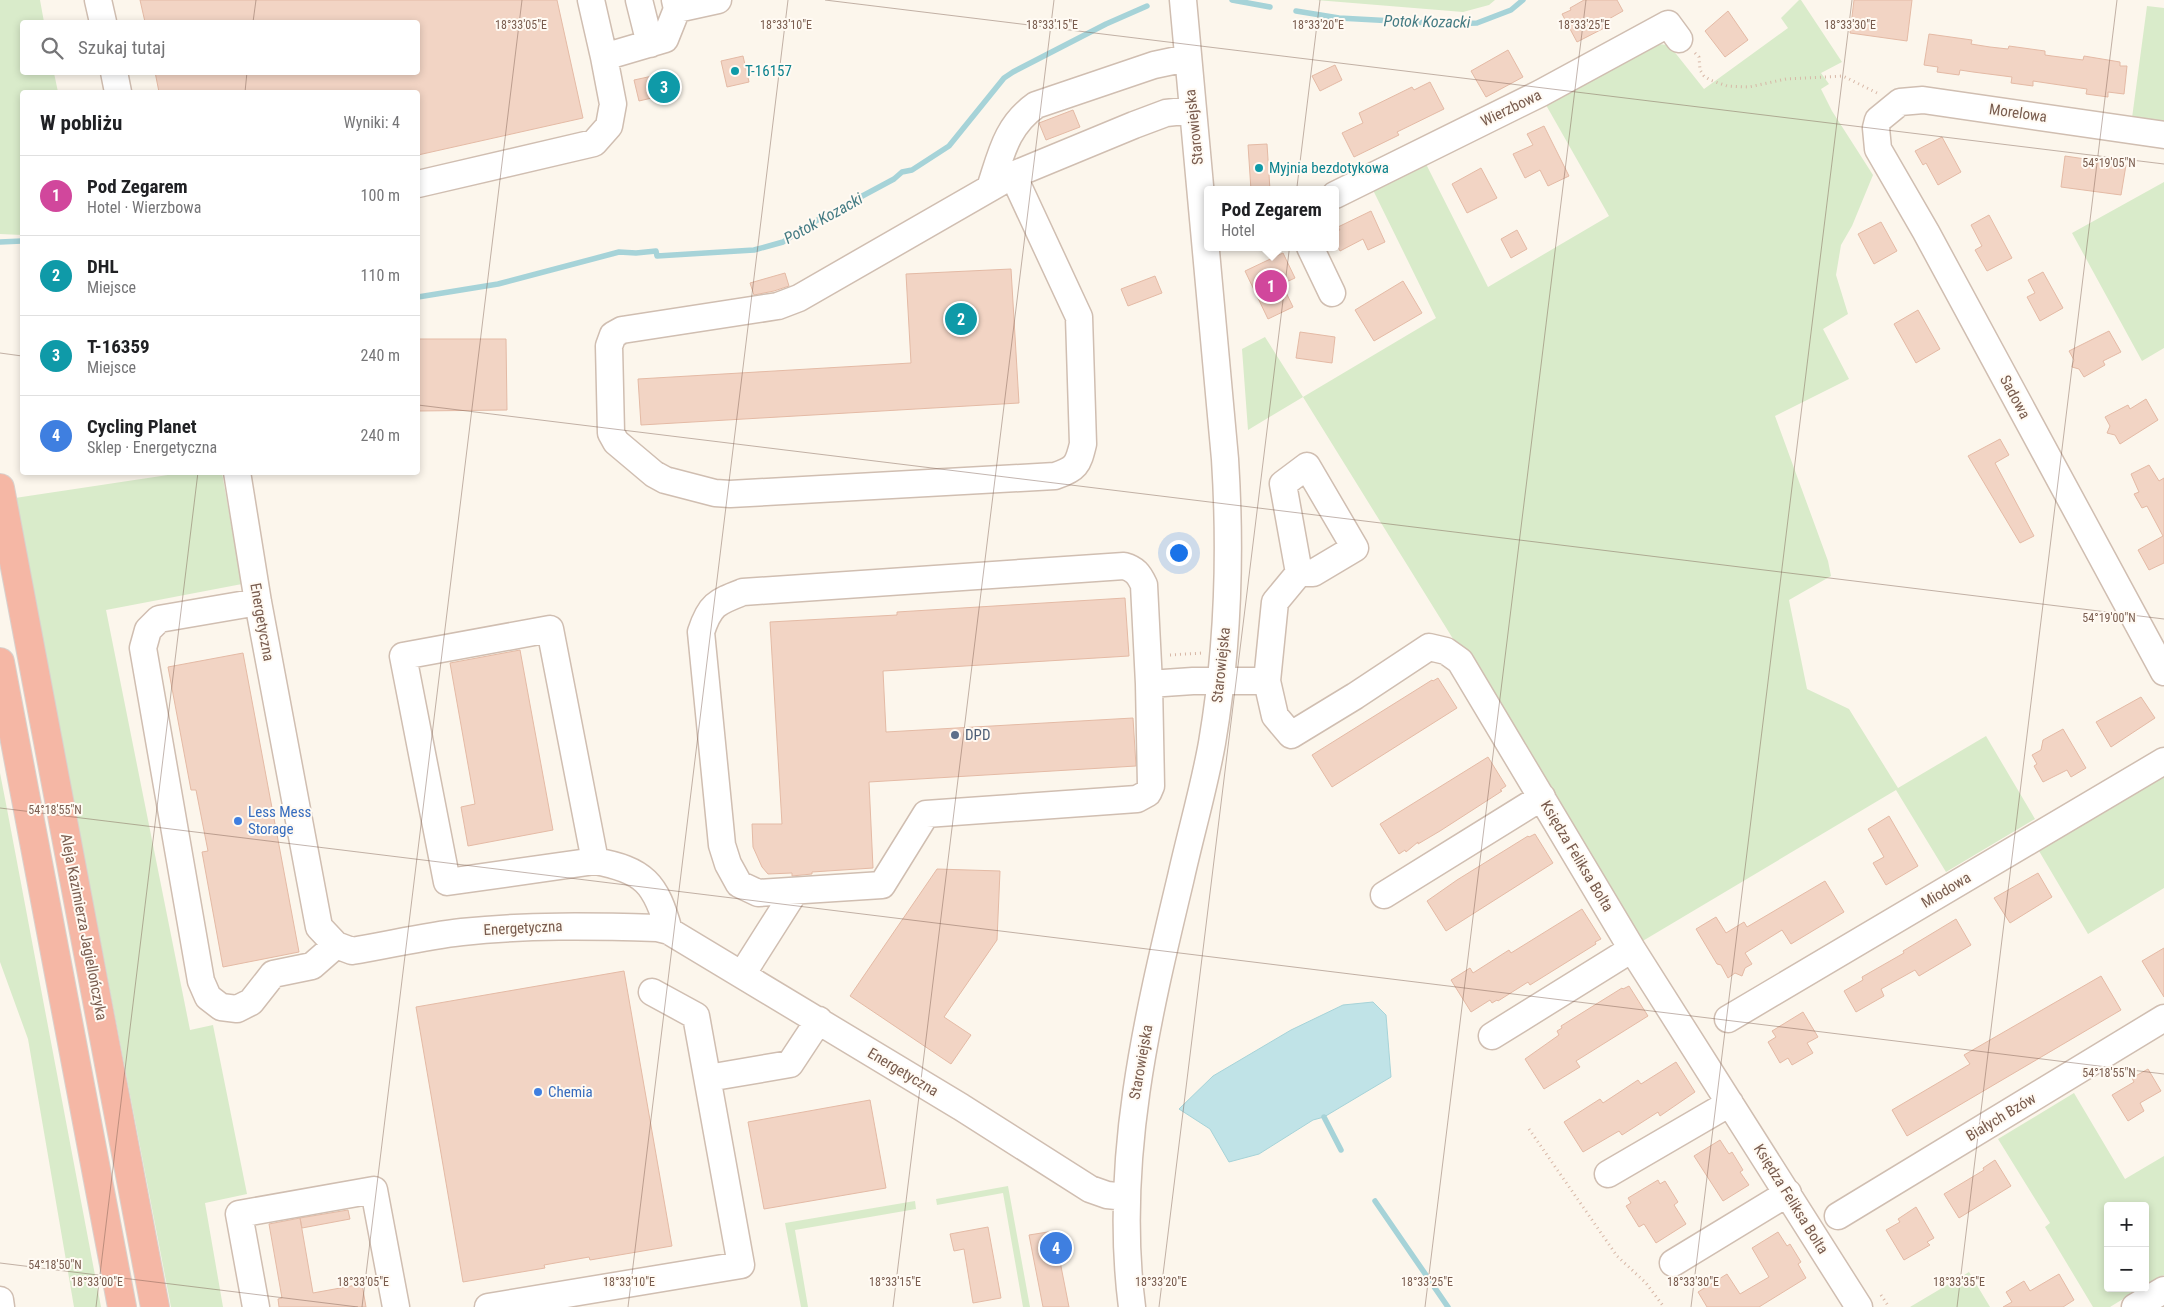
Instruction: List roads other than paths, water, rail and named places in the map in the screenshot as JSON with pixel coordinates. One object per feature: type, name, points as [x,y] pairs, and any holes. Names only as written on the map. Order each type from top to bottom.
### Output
[{"type":"highway","name":"Aleja Kazimierza Jagiellończyka","points":[[0,488],[155,1307]]},
{"type":"highway","points":[[0,662],[122,1307]]},
{"type":"street","points":[[98,0],[103,20]]},
{"type":"street","points":[[420,184],[594,143],[609,126],[613,104],[590,0]]},
{"type":"street","points":[[639,0],[650,44]]},
{"type":"street","points":[[604,57],[665,39],[676,5],[718,0]]},
{"type":"street","name":"Starowiejska","points":[[1183,8],[1204,217]]},
{"type":"street","name":"Wierzbowa","points":[[1339,193],[1541,93],[1668,24],[1679,39]]},
{"type":"street","points":[[990,188],[1013,125],[1022,114],[1036,105],[1154,65],[1187,58]]},
{"type":"street","points":[[115,75],[118,90]]},
{"type":"street","name":"Morelowa","points":[[1883,115],[1900,102],[1923,100],[2164,135]]},
{"type":"street","points":[[1012,176],[1079,317],[1083,444],[1079,459],[1071,470],[1055,476],[730,494],[716,493],[665,480],[654,474],[616,442],[611,433],[608,346],[613,335],[622,330],[778,306],[798,298],[1012,176],[1166,113],[1193,110]]},
{"type":"street","name":"Sadowa","points":[[1883,115],[1876,128],[1878,149],[1926,232],[2164,672]]},
{"type":"street","name":"Starowiejska","points":[[1132,1307],[1127,1269],[1126,1197],[1130,1133],[1139,1068],[1212,743],[1226,616],[1229,512],[1207,251]]},
{"type":"street","points":[[1312,251],[1332,293]]},
{"type":"street","name":"Energetyczna","points":[[237,475],[258,602],[319,927],[336,945],[352,951],[459,932],[517,927],[577,925],[657,928],[669,931],[743,973],[1090,1189],[1107,1195],[1126,1197]]},
{"type":"street","points":[[1124,566],[1133,568],[1140,575],[1144,584],[1149,684],[1151,786],[1148,793],[1137,799],[926,814],[882,885],[758,893],[739,884],[728,864],[722,845],[701,632],[706,616],[719,601],[743,592],[1124,566]]},
{"type":"street","points":[[1149,684],[1267,681],[1276,602],[1299,574]]},
{"type":"street","points":[[258,602],[159,620],[148,630],[143,648],[201,981],[208,997],[220,1006],[238,1009],[251,1002],[273,974],[312,966],[336,945]]},
{"type":"street","points":[[595,861],[550,628],[403,656],[446,882],[595,861],[630,870],[645,881],[659,897],[669,931]]},
{"type":"street","name":"Księdza Feliksa Bolta","points":[[1267,681],[1275,716],[1291,734],[1355,696],[1429,647],[1446,652],[1460,661],[1632,949],[1730,1103],[1788,1193],[1870,1301]]},
{"type":"street","name":"Miodowa","points":[[1728,1019],[2164,761]]},
{"type":"street","points":[[1384,895],[1542,798]]},
{"type":"street","points":[[743,973],[795,891]]},
{"type":"street","points":[[1492,1036],[1632,949]]},
{"type":"street","points":[[488,1307],[741,1265],[696,1016],[652,992]]},
{"type":"street","name":"Białych Bzów","points":[[1838,1216],[2164,1018]]},
{"type":"street","points":[[708,1078],[790,1064],[819,1020]]},
{"type":"street","points":[[1608,1174],[1730,1103]]},
{"type":"street","points":[[256,1307],[239,1214],[374,1190],[396,1307]]},
{"type":"street","points":[[1673,1263],[1788,1193]]},
{"type":"street","points":[[2135,1307],[2164,1290]]},
{"type":"street","points":[[0,1300],[1,1307]]},
{"type":"water","points":[[1373,1002],[1386,1015],[1391,1077],[1324,1117],[1313,1120],[1259,1154],[1229,1162],[1210,1129],[1179,1109],[1213,1076],[1291,1030],[1343,1005]]},
{"type":"waterway","name":"Potok Kozacki","points":[[1232,0],[1270,7]]},
{"type":"waterway","name":"Potok Kozacki","points":[[1296,11],[1339,18],[1449,24],[1477,23],[1511,10],[1523,0]]},
{"type":"waterway","name":"Potok Kozacki","points":[[420,297],[498,284],[619,252],[656,251],[657,256],[754,250],[783,242],[812,223],[894,179],[902,172],[912,170],[949,146],[1004,78],[1013,72],[1106,24],[1147,6]]},
{"type":"waterway","name":"Potok Kozacki","points":[[0,242],[20,241]]},
{"type":"waterway","points":[[1324,1117],[1341,1150]]},
{"type":"waterway","points":[[1375,1201],[1448,1307]]},
{"type":"place","name":"T-16157","points":[[735,71]]},
{"type":"place","name":"T-16359","points":[[664,87]]},
{"type":"place","name":"Myjnia bezdotykowa","points":[[1259,168]]},
{"type":"place","name":"Pod Zegarem","points":[[1271,286]]},
{"type":"place","name":"DHL","points":[[961,319]]},
{"type":"place","name":"DPD","points":[[955,735]]},
{"type":"place","name":"Less Mess Storage","points":[[238,821]]},
{"type":"place","name":"Chemia","points":[[538,1092]]},
{"type":"place","name":"Cycling Planet","points":[[1056,1248]]}]
